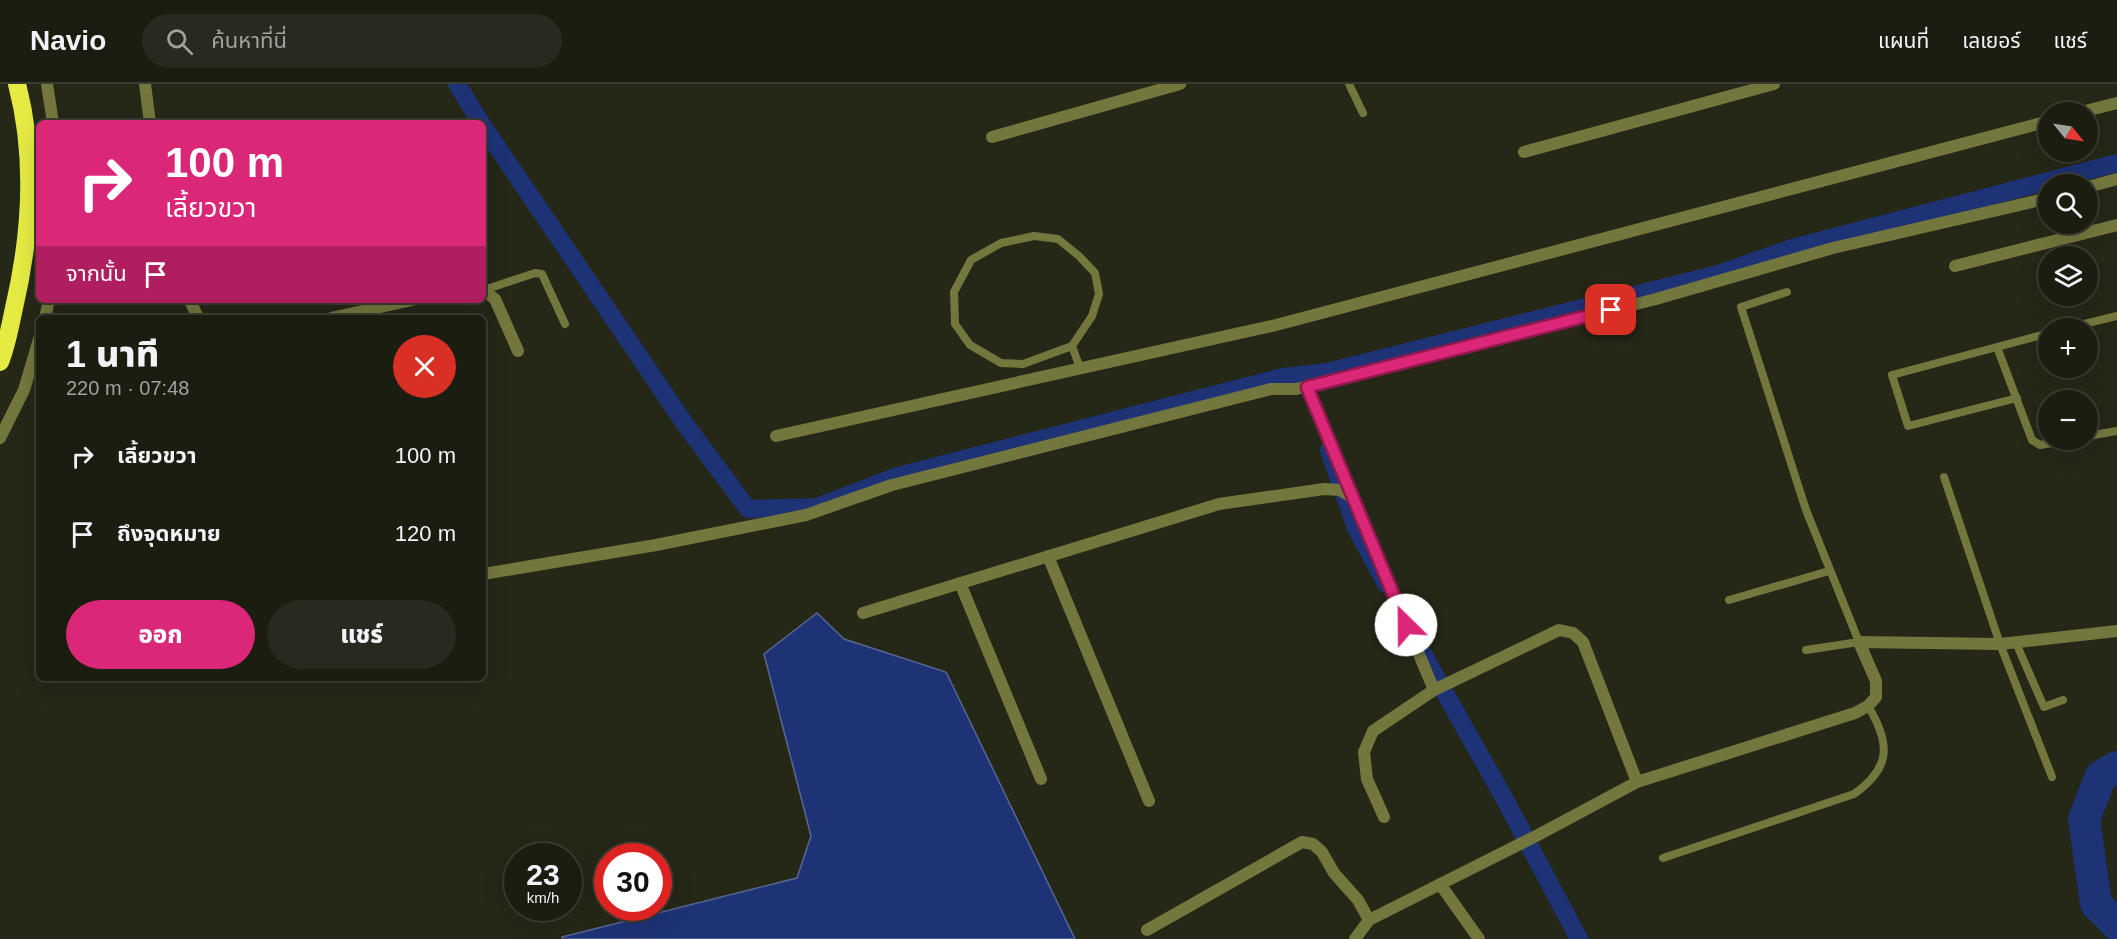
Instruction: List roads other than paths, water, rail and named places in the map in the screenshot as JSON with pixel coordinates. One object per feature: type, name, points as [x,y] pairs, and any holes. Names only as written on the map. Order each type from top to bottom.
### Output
[{"type":"highway","points":[[0,362],[23,268],[28,219],[28,162],[18,84]]},
{"type":"street","points":[[47,84],[53,120]]},
{"type":"street","points":[[145,84],[150,120]]},
{"type":"street","points":[[992,138],[1180,84]]},
{"type":"street","points":[[1524,152],[1774,84]]},
{"type":"street","points":[[2098,108],[2117,103]]},
{"type":"street","points":[[776,435],[1276,325],[2038,124]]},
{"type":"street","points":[[2098,184],[2117,179]]},
{"type":"street","points":[[486,573],[656,545],[798,517],[871,492],[939,473],[1271,389],[1307,387],[1656,299],[1833,248],[2038,201]]},
{"type":"street","points":[[1955,266],[2117,225]]},
{"type":"street","points":[[486,292],[495,299],[518,351]]},
{"type":"street","points":[[344,315],[398,303]]},
{"type":"street","points":[[0,438],[24,390],[36,349]]},
{"type":"street","points":[[1307,387],[1350,496],[1434,690]]},
{"type":"street","points":[[863,613],[1219,504],[1324,489],[1340,490],[1350,496]]},
{"type":"street","points":[[1048,556],[1149,801]]},
{"type":"street","points":[[960,583],[1041,780]]},
{"type":"street","points":[[1384,817],[1367,779],[1364,752],[1373,731],[1434,690],[1559,630],[1573,633],[1583,642],[1637,782]]},
{"type":"street","points":[[1355,939],[1369,920],[1637,782],[1855,713],[1868,706],[1876,697],[1876,681],[1859,642],[2000,645],[2117,631]]},
{"type":"street","points":[[1147,930],[1302,842],[1313,844],[1322,852],[1334,873],[1358,900],[1369,920]]},
{"type":"street","points":[[1440,884],[1479,939]]},
{"type":"lane","points":[[1349,84],[1364,112]]},
{"type":"lane","points":[[1034,236],[1058,239],[1079,256],[1095,273],[1099,294],[1092,316],[1072,346],[1023,364],[1001,363],[970,345],[955,324],[954,292],[971,260],[1001,243],[1034,236]]},
{"type":"lane","points":[[486,289],[534,273],[542,274],[565,324]]},
{"type":"lane","points":[[1787,292],[1741,307],[1806,510],[1828,571],[1859,642],[1806,650]]},
{"type":"lane","points":[[2098,321],[2117,316]]},
{"type":"lane","points":[[2017,398],[1908,426],[1892,375],[2038,336]]},
{"type":"lane","points":[[1072,346],[1080,368]]},
{"type":"lane","points":[[1997,347],[2032,440],[2038,444]]},
{"type":"lane","points":[[2098,434],[2117,431]]},
{"type":"lane","points":[[1944,477],[2000,645],[2052,777]]},
{"type":"lane","points":[[1729,600],[1828,571]]},
{"type":"lane","points":[[2016,643],[2044,707],[2063,700]]},
{"type":"lane","points":[[1663,858],[1854,794],[1872,782],[1881,770],[1884,750],[1878,722],[1868,706]]},
{"type":"water","points":[[817,613],[844,639],[946,672],[1075,939],[563,939],[562,937],[626,921],[672,921],[672,909],[797,878],[811,836],[764,654]]},
{"type":"waterway","points":[[457,84],[479,120]]},
{"type":"waterway","points":[[486,130],[685,424],[748,509],[817,507],[898,476],[1283,377],[1327,372],[1718,274],[1792,248],[2117,163]]},
{"type":"waterway","points":[[1329,450],[1356,528],[1386,584]]},
{"type":"waterway","points":[[1423,654],[1503,796],[1579,939]]},
{"type":"waterway","points":[[2117,767],[2101,776],[2084,819],[2096,904],[2117,925]]}]
